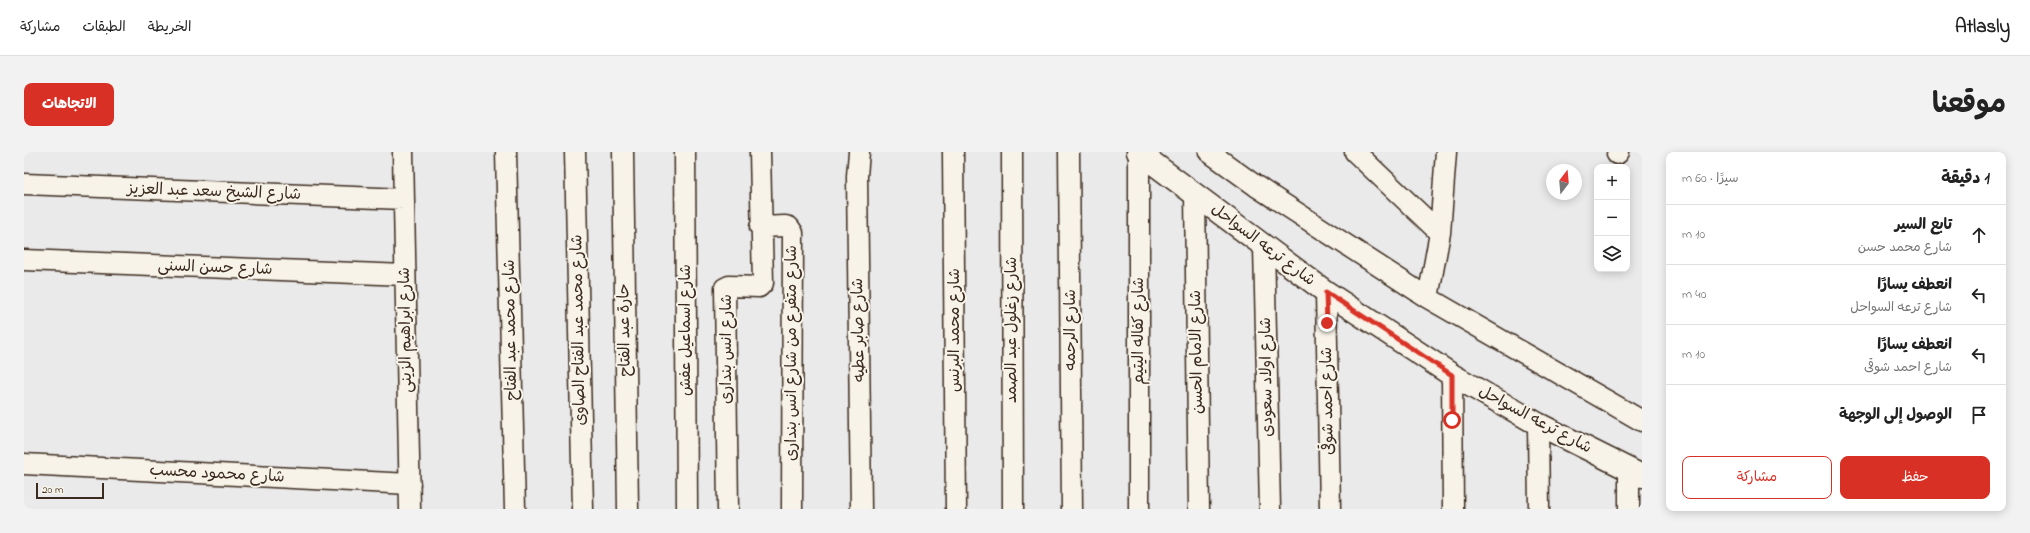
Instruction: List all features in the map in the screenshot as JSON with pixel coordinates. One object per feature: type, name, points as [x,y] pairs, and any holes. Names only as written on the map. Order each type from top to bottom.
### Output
[{"type":"main road","name":"شارع ترعه السواحل","points":[[1138,152],[1326,292],[1452,375],[1538,424],[1635,472]]},
{"type":"street","name":"شارع ابراهيم الزينى","points":[[403,152],[410,509]]},
{"type":"street","name":"شارع محمد عبد الفتاح","points":[[506,152],[515,509]]},
{"type":"street","name":"شارع محمد عبد الفتاح الصاوى","points":[[575,152],[584,509]]},
{"type":"street","name":"حارة عبد الفتاح","points":[[622,152],[628,509]]},
{"type":"street","name":"شارع اسماعيل عفش","points":[[685,152],[688,509]]},
{"type":"street","name":"شارع انس بندارى","points":[[728,509],[725,288],[728,286],[759,287],[762,285],[760,152]]},
{"type":"street","name":"شارع صابر عطيه","points":[[859,152],[857,176],[861,509]]},
{"type":"street","name":"شارع محمد البرنس","points":[[953,152],[956,509]]},
{"type":"street","name":"شارع زغلول عبد الصمد","points":[[1012,152],[1012,509]]},
{"type":"street","name":"شارع الرحمه","points":[[1069,152],[1072,509]]},
{"type":"street","name":"شارع كفاله اليتيم","points":[[1138,152],[1139,509]]},
{"type":"street","points":[[1209,152],[1256,186],[1428,298],[1642,421]]},
{"type":"street","points":[[1356,152],[1440,233]]},
{"type":"street","points":[[1428,298],[1440,233],[1446,152]]},
{"type":"street","name":"شارع الشيخ سعد عبد العزيز","points":[[24,184],[404,199]]},
{"type":"street","name":"شارع الامام الحسن","points":[[1194,194],[1199,509]]},
{"type":"street","name":"شارع متفرع من شارع انس بندارى","points":[[760,227],[785,226],[789,227],[793,233],[792,509]]},
{"type":"street","name":"شارع اولاد سعودى","points":[[1264,246],[1270,509]]},
{"type":"street","name":"شارع حسن السنى","points":[[24,260],[405,275]]},
{"type":"street","name":"شارع احمد شوقى","points":[[1326,292],[1330,509]]},
{"type":"street","points":[[1452,375],[1453,509]]},
{"type":"street","points":[[1538,424],[1539,509]]},
{"type":"street","name":"شارع محمود محسب","points":[[24,464],[410,484]]},
{"type":"street","points":[[1629,509],[1635,472]]},
{"type":"route","points":[[1327,323],[1326,292],[1452,375],[1452,420]]}]
